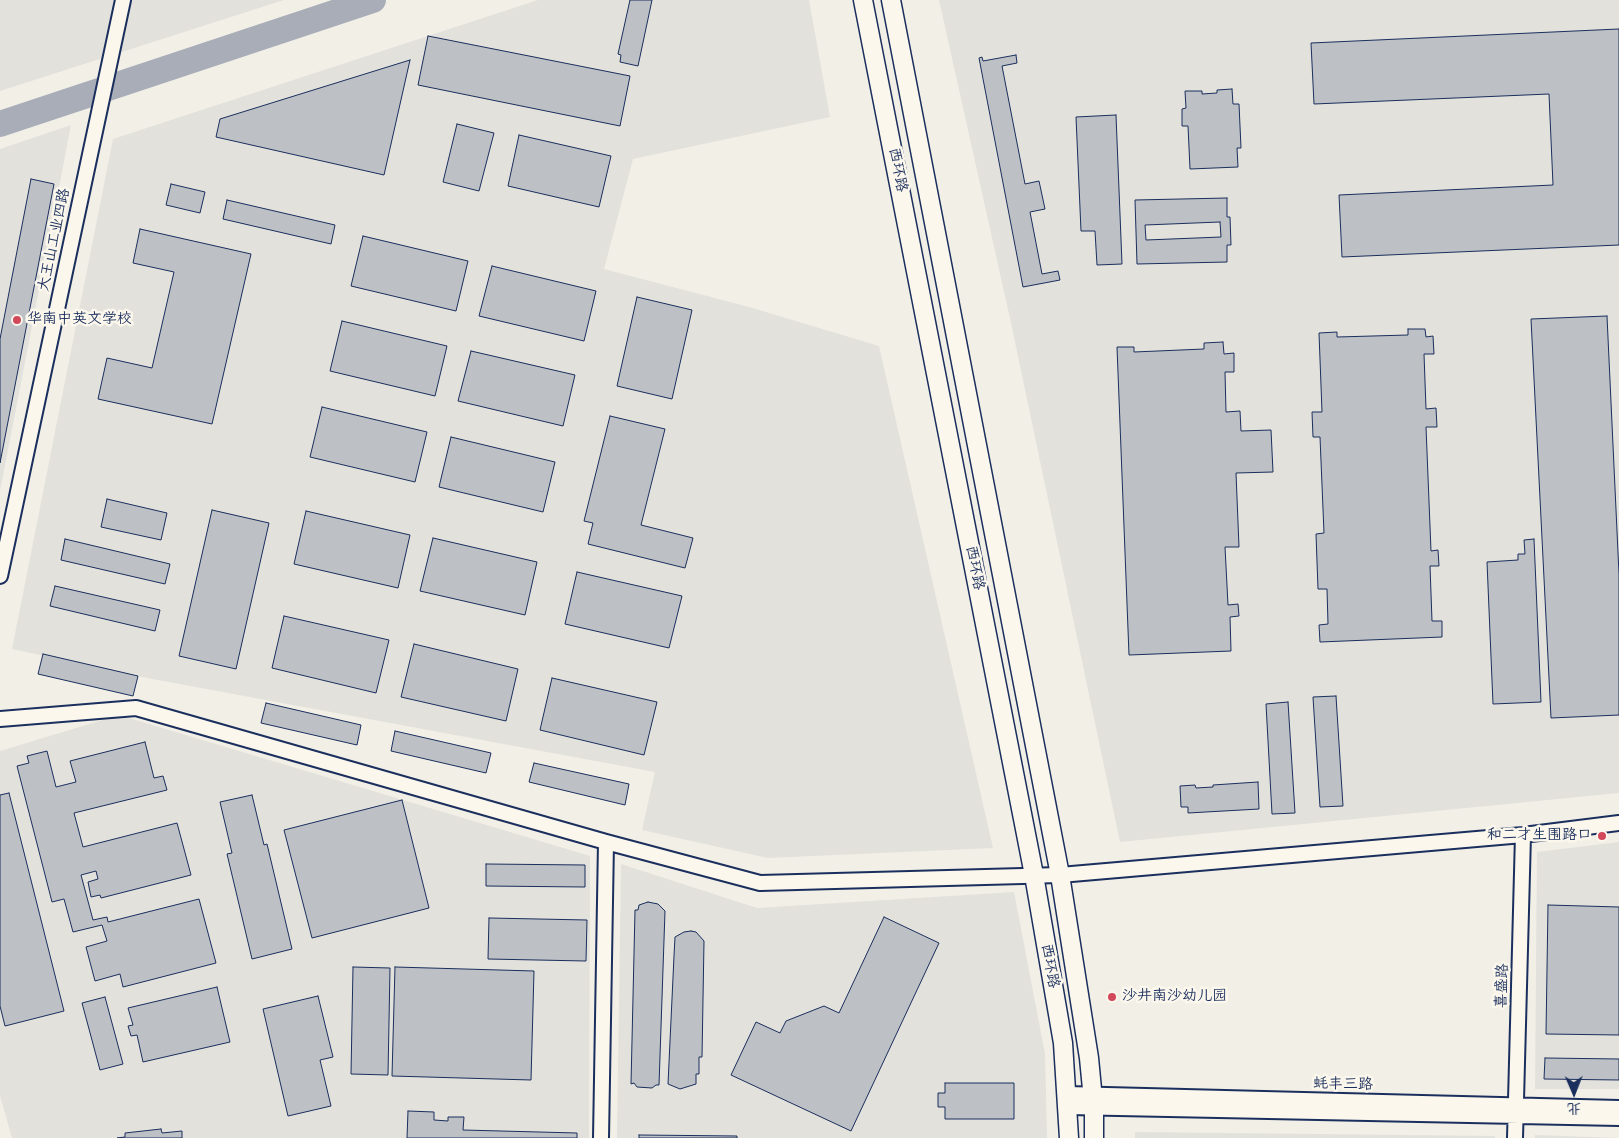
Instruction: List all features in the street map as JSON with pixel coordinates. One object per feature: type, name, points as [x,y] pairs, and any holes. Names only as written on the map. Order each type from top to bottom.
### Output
[{"type":"main road","name":"西环路","points":[[863,0],[1034,875],[1063,1043],[1069,1138]]},
{"type":"main road","name":"西环路","points":[[891,0],[1060,875],[1089,1058],[1094,1138]]},
{"type":"street","name":"大王山工业四路","points":[[0,576],[123,0]]},
{"type":"street","points":[[0,719],[136,708],[606,842],[760,883],[1060,875],[1523,835],[1619,822]]},
{"type":"street","name":"喜盛路","points":[[1515,1138],[1523,835]]},
{"type":"street","points":[[601,1138],[606,842]]},
{"type":"street","name":"蚝丰三路","points":[[1068,1101],[1516,1111],[1619,1118]]},
{"type":"street","name":"蚝丰三路","points":[[1516,1111],[1619,1108]]},
{"type":"shaded area","points":[[0,0],[284,0],[0,91]]},
{"type":"shaded area","points":[[538,0],[809,0],[830,117],[633,159],[604,269],[749,307],[879,346],[993,848],[768,858],[642,830],[655,772],[147,678],[12,649],[113,139]]},
{"type":"shaded area","points":[[939,0],[1619,0],[1619,793],[1120,842],[1011,323]]},
{"type":"shaded area","name":"华南中英文学校","points":[[71,125],[0,491],[0,149]]},
{"type":"shaded area","points":[[119,715],[590,856],[589,1138],[12,1138],[0,1096],[0,751]]},
{"type":"shaded area","points":[[1619,842],[1619,1089],[1535,1089],[1537,852]]},
{"type":"shaded area","points":[[621,864],[757,908],[1014,892],[1045,1054],[1047,1138],[617,1138]]},
{"type":"shaded area","points":[[1135,1132],[1495,1136],[1495,1138],[1135,1138]]},
{"type":"shaded area","points":[[1535,1135],[1619,1138],[1535,1138]]},
{"type":"building","points":[[630,0],[652,0],[638,66],[620,62],[621,55],[618,54]]},
{"type":"building","points":[[1619,29],[1619,245],[1342,257],[1339,195],[1553,185],[1549,94],[1314,104],[1311,43]]},
{"type":"building","points":[[428,36],[630,76],[620,126],[418,85]]},
{"type":"building","points":[[1016,55],[1017,63],[1002,66],[1025,184],[1039,181],[1045,209],[1030,212],[1042,274],[1058,271],[1060,280],[1023,287],[979,58],[982,57],[983,61]]},
{"type":"building","points":[[410,60],[384,175],[216,137],[220,119]]},
{"type":"building","points":[[1232,89],[1233,104],[1239,104],[1241,148],[1237,148],[1238,167],[1190,169],[1188,126],[1182,126],[1182,109],[1186,108],[1185,91],[1202,91],[1202,94]]},
{"type":"building","points":[[1116,115],[1122,264],[1097,265],[1095,231],[1081,231],[1076,117]]},
{"type":"building","points":[[457,124],[494,133],[479,191],[443,182]]},
{"type":"building","points":[[519,135],[611,156],[599,207],[508,186]]},
{"type":"building","points":[[31,179],[54,184],[0,463],[0,339]]},
{"type":"building","points":[[171,184],[205,192],[200,213],[166,205]]},
{"type":"building","points":[[1227,198],[1227,217],[1230,217],[1231,245],[1227,245],[1227,262],[1137,264],[1135,200]],"holes":[[[1220,222],[1221,237],[1146,240],[1145,225]]]},
{"type":"building","points":[[227,200],[335,225],[331,244],[223,219]]},
{"type":"building","points":[[140,229],[251,254],[212,424],[98,399],[107,358],[152,368],[174,272],[133,263]]},
{"type":"building","points":[[363,236],[468,261],[456,311],[351,286]]},
{"type":"building","points":[[492,266],[596,291],[584,341],[479,316]]},
{"type":"building","points":[[637,297],[692,310],[672,399],[617,386]]},
{"type":"building","points":[[1607,316],[1619,574],[1619,715],[1551,718],[1531,319]]},
{"type":"building","points":[[342,321],[447,346],[435,396],[330,371]]},
{"type":"building","points":[[1408,329],[1425,329],[1426,337],[1433,336],[1434,354],[1424,354],[1426,409],[1436,408],[1437,427],[1426,427],[1431,551],[1438,550],[1439,566],[1430,566],[1432,621],[1442,621],[1442,637],[1320,642],[1319,625],[1328,624],[1327,589],[1318,589],[1316,534],[1324,533],[1320,437],[1313,437],[1312,412],[1322,412],[1319,333],[1337,332],[1337,337],[1408,335]]},
{"type":"building","points":[[1223,342],[1224,354],[1234,353],[1234,372],[1225,372],[1226,412],[1240,411],[1241,431],[1271,430],[1273,472],[1236,473],[1239,547],[1225,547],[1228,605],[1238,604],[1239,616],[1230,617],[1231,651],[1129,655],[1117,347],[1134,347],[1134,352],[1204,349],[1204,343]]},
{"type":"building","points":[[471,351],[575,375],[563,426],[458,401]]},
{"type":"building","points":[[322,407],[427,432],[415,482],[310,457]]},
{"type":"building","points":[[610,416],[665,429],[641,525],[693,538],[685,568],[588,544],[593,523],[584,521]]},
{"type":"building","points":[[451,437],[555,462],[543,512],[439,487]]},
{"type":"building","points":[[107,499],[167,513],[161,540],[101,527]]},
{"type":"building","points":[[212,510],[269,523],[236,669],[179,656]]},
{"type":"building","points":[[306,511],[410,535],[398,588],[294,564]]},
{"type":"building","points":[[433,538],[537,562],[525,615],[420,591]]},
{"type":"building","points":[[65,539],[170,564],[165,584],[61,560]]},
{"type":"building","points":[[1534,539],[1541,702],[1493,704],[1487,562],[1518,560],[1518,554],[1525,554],[1524,540]]},
{"type":"building","points":[[577,572],[682,596],[669,648],[565,624]]},
{"type":"building","points":[[55,586],[160,610],[155,631],[50,606]]},
{"type":"building","points":[[284,616],[389,640],[376,693],[272,668]]},
{"type":"building","points":[[414,644],[518,669],[506,721],[401,697]]},
{"type":"building","points":[[43,654],[138,676],[133,696],[38,674]]},
{"type":"building","points":[[552,678],[657,702],[644,755],[540,730]]},
{"type":"building","points":[[1336,696],[1343,806],[1320,807],[1313,697]]},
{"type":"building","points":[[1288,702],[1295,813],[1272,814],[1266,704]]},
{"type":"building","points":[[266,703],[361,725],[357,745],[261,723]]},
{"type":"building","points":[[395,731],[491,753],[486,773],[391,751]]},
{"type":"building","points":[[145,742],[154,778],[163,776],[167,790],[74,813],[83,847],[177,823],[191,875],[101,898],[100,895],[91,897],[88,882],[98,879],[96,871],[81,875],[93,920],[107,917],[108,922],[199,899],[216,963],[123,987],[120,974],[95,981],[86,947],[107,941],[102,925],[73,932],[64,899],[52,902],[17,766],[29,763],[27,756],[47,751],[56,787],[76,782],[70,761]]},
{"type":"building","points":[[534,763],[629,784],[625,805],[529,782]]},
{"type":"building","points":[[1258,782],[1259,809],[1188,813],[1188,807],[1181,807],[1180,786],[1195,785],[1196,788]]},
{"type":"building","points":[[9,793],[64,1011],[5,1026],[0,1006],[0,795]]},
{"type":"building","points":[[252,795],[264,845],[267,844],[292,949],[252,959],[227,854],[232,853],[220,802]]},
{"type":"building","points":[[402,800],[429,908],[312,938],[284,830]]},
{"type":"building","points":[[486,864],[585,865],[585,887],[486,886]]},
{"type":"building","points":[[648,902],[658,904],[665,911],[659,1085],[652,1088],[637,1087],[634,1083],[631,1084],[635,910],[638,910],[639,905]]},
{"type":"building","points":[[1548,905],[1619,907],[1619,1035],[1546,1034]]},
{"type":"building","points":[[884,917],[939,943],[851,1131],[731,1075],[756,1022],[780,1033],[786,1021],[824,1006],[839,1013]]},
{"type":"building","points":[[489,918],[587,920],[586,961],[488,959]]},
{"type":"building","points":[[684,932],[696,932],[704,941],[702,1057],[699,1057],[699,1074],[696,1074],[696,1084],[680,1089],[668,1084],[675,937]]},
{"type":"building","points":[[353,967],[390,968],[388,1075],[351,1074]]},
{"type":"building","points":[[395,967],[534,971],[531,1080],[392,1076]]},
{"type":"building","points":[[217,987],[230,1042],[143,1062],[137,1035],[131,1036],[128,1026],[133,1025],[128,1008]]},
{"type":"building","points":[[318,996],[333,1057],[320,1060],[331,1106],[288,1116],[263,1009]]},
{"type":"building","points":[[105,997],[123,1064],[100,1070],[82,1003]]},
{"type":"building","points":[[1545,1058],[1619,1059],[1619,1080],[1544,1079]]},
{"type":"building","points":[[945,1083],[1014,1083],[1014,1119],[945,1119],[945,1107],[938,1107],[938,1093],[945,1093]]},
{"type":"building","points":[[408,1111],[434,1112],[434,1120],[448,1121],[448,1117],[464,1117],[463,1130],[577,1133],[577,1138],[407,1138]]},
{"type":"building","points":[[161,1129],[162,1133],[182,1131],[182,1138],[117,1138],[125,1137],[125,1133]]},
{"type":"building","points":[[639,1135],[737,1136],[737,1138],[639,1138]]},
{"type":"waterway","points":[[0,124],[373,0]]},
{"type":"place","name":"华南中英文学校","points":[[17,320]]},
{"type":"place","name":"和二才生围路口","points":[[1602,836]]},
{"type":"place","name":"沙井南沙幼儿园","points":[[1112,997]]}]
